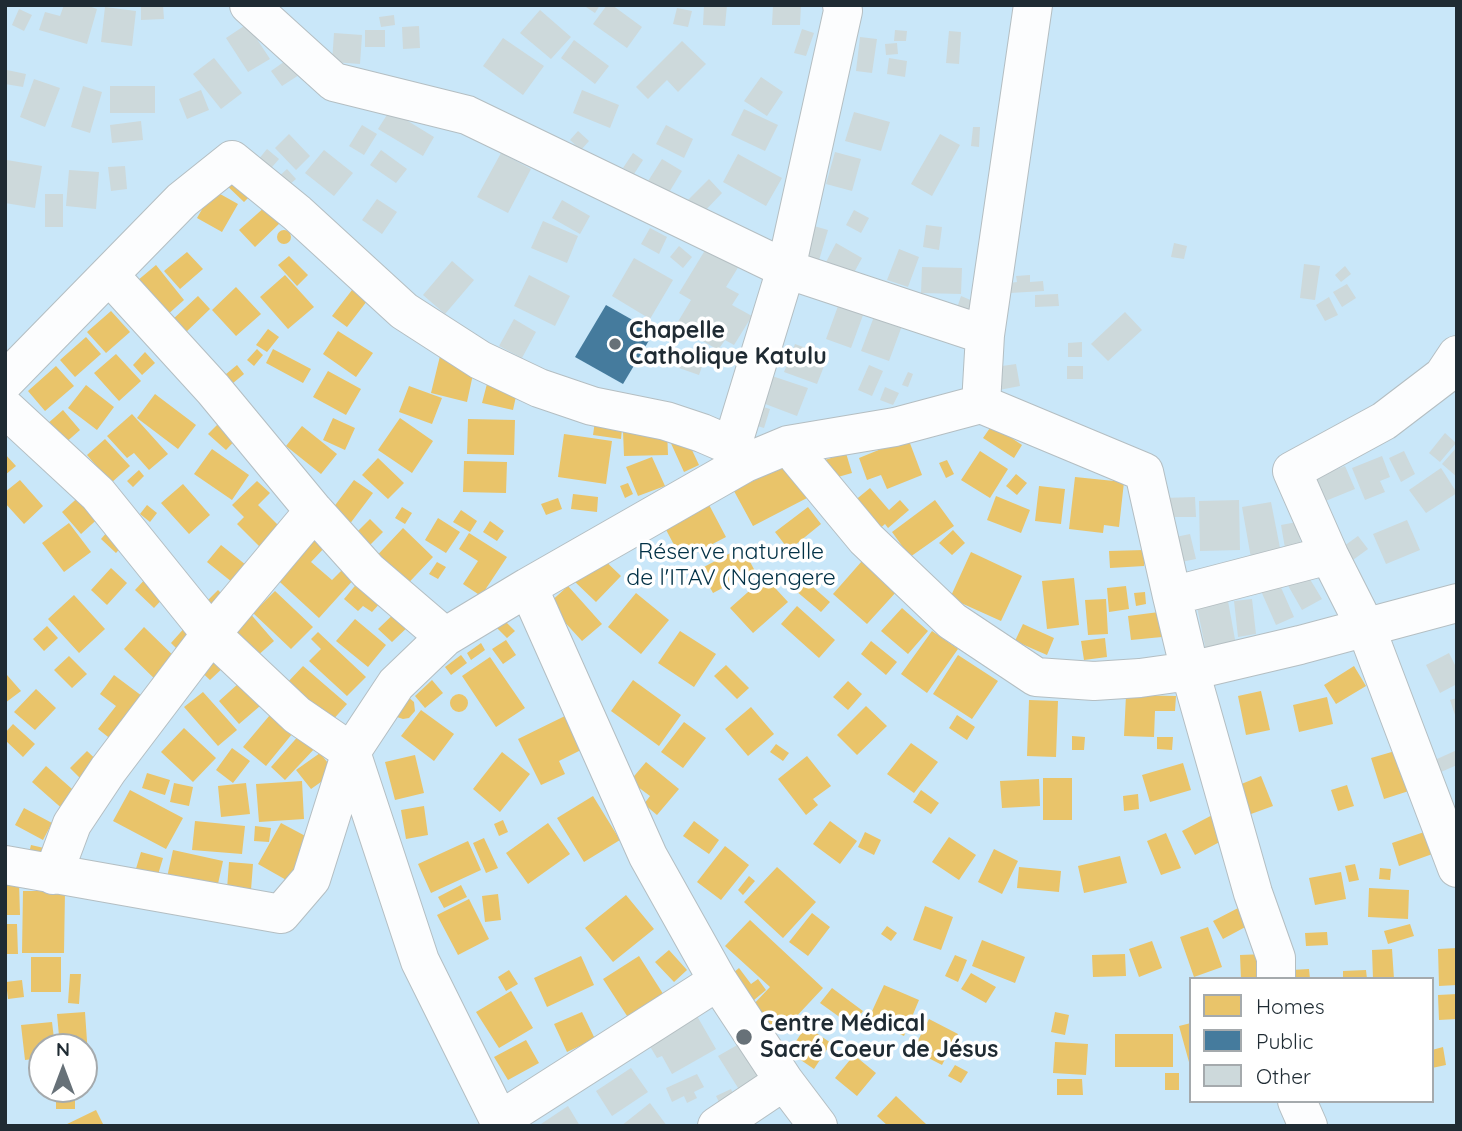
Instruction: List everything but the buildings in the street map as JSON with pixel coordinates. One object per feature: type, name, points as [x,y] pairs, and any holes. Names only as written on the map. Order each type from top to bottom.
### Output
[{"type":"street","points":[[249,5],[334,82],[467,116],[786,269],[985,335]]},
{"type":"street","points":[[738,455],[786,269],[843,11],[842,5]]},
{"type":"street","points":[[981,404],[985,335],[1033,5]]},
{"type":"street","points":[[5,381],[181,200],[233,160],[297,213],[404,311],[480,360],[539,388],[592,406],[666,421],[702,432],[738,455]]},
{"type":"street","points":[[110,276],[213,389],[314,511],[368,571],[445,638]]},
{"type":"street","points":[[1457,355],[1443,376],[1384,421],[1292,471],[1329,555],[1366,628],[1457,868]]},
{"type":"street","points":[[5,865],[281,914],[311,879],[351,752],[396,684],[445,638],[738,455],[895,427],[981,404],[1144,472],[1190,671],[1254,893],[1276,958],[1276,977]]},
{"type":"street","points":[[5,408],[98,494],[211,634],[297,715],[351,752],[419,961],[501,1123],[719,981]]},
{"type":"street","points":[[788,445],[866,539],[951,621],[1036,677],[1094,681],[1190,671],[1457,603]]},
{"type":"street","points":[[53,875],[72,824],[108,770],[211,634],[314,511]]},
{"type":"street","points":[[1172,596],[1329,555]]},
{"type":"street","points":[[528,587],[648,856],[719,981],[784,1081],[818,1126]]},
{"type":"street","points":[[717,1126],[784,1081]]},
{"type":"street","points":[[1298,1103],[1308,1126]]},
{"type":"green space","name":"Réserve naturelle de l'ITAV (Ngengere","points":[[5,5],[1457,5],[1457,1126],[5,1126]]},
{"type":"place","name":"Chapelle Catholique Katulu","points":[[615,344]]},
{"type":"place","name":"Centre Médical Sacré Coeur de Jésus","points":[[744,1037]]}]
